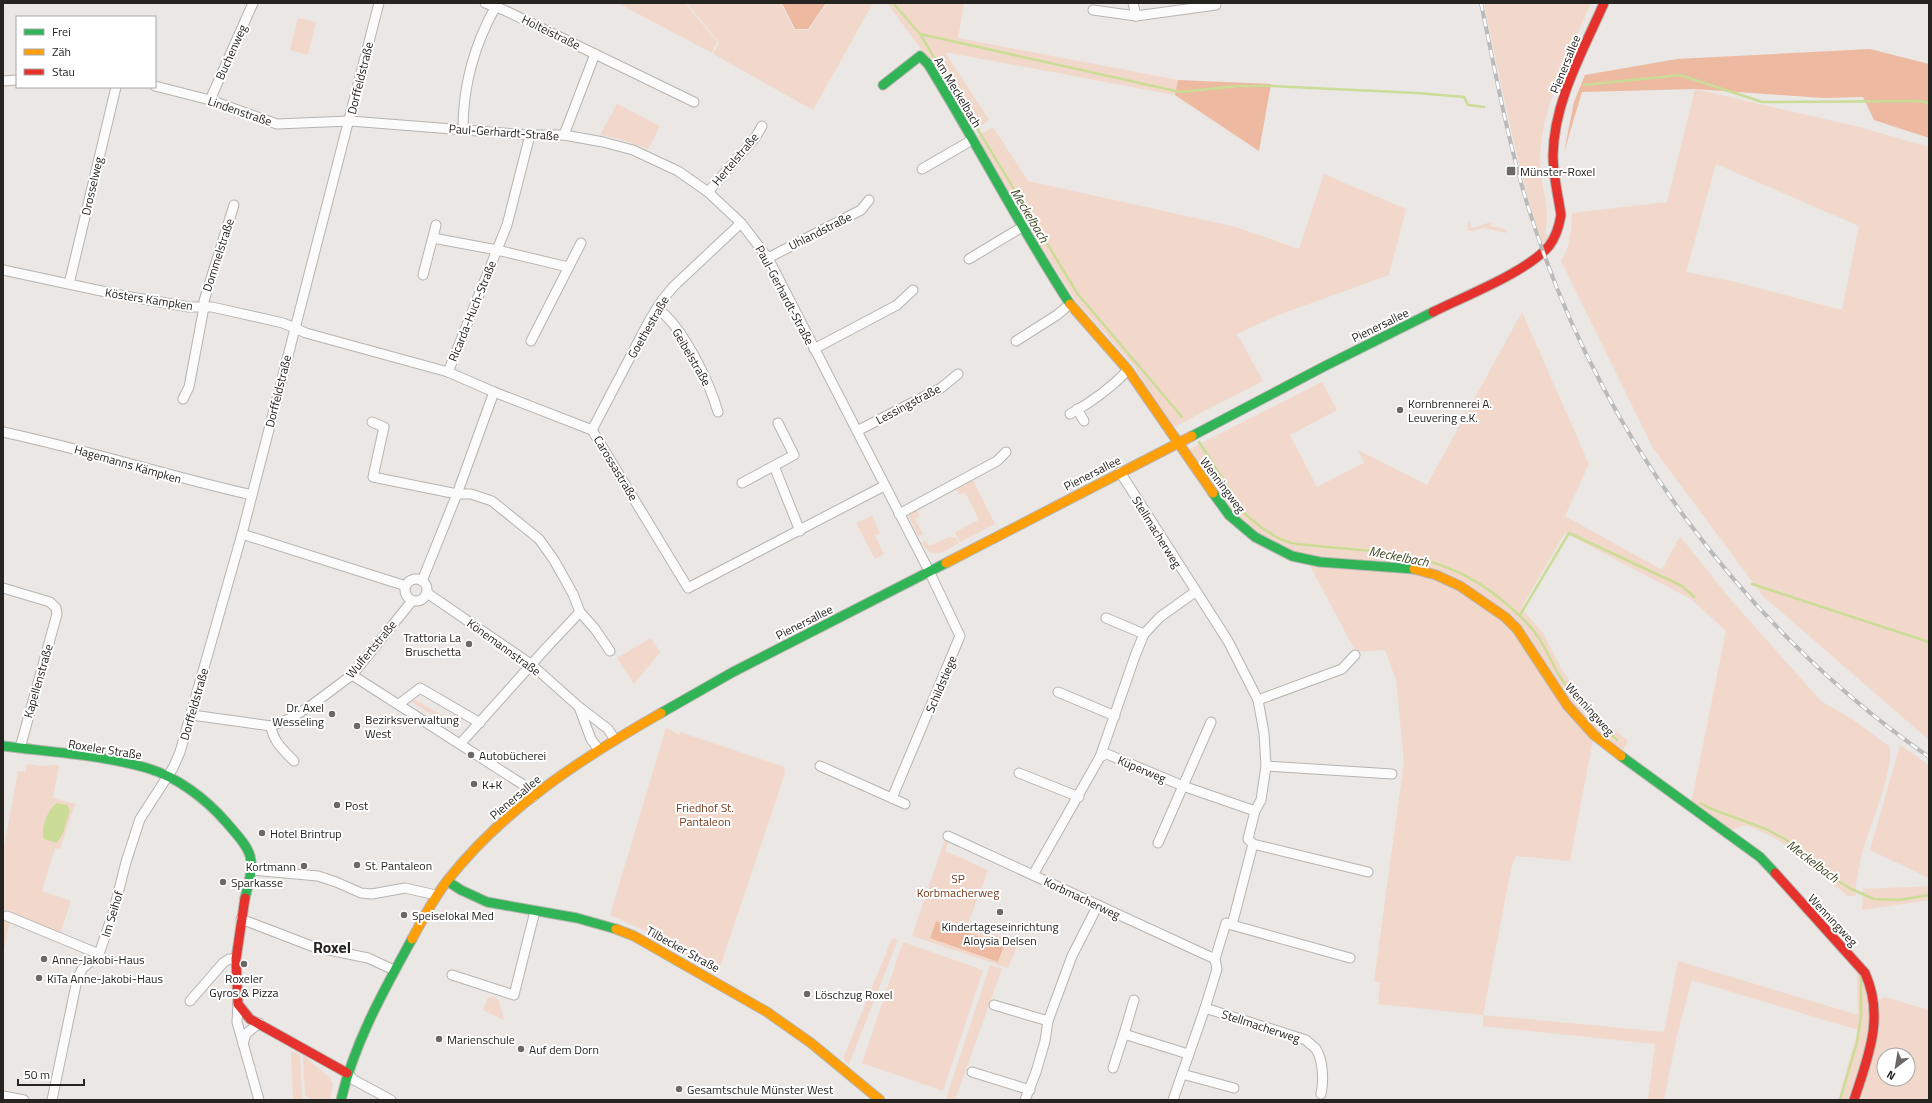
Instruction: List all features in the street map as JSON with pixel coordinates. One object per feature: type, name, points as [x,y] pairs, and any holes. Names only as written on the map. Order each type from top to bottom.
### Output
[{"type":"main road","name":"Pienersallee","points":[[341,1100],[347,1073],[394,970],[436,895],[485,838],[533,796],[555,780],[615,740],[733,672],[1120,472],[1178,444],[1325,366],[1520,269],[1544,254],[1556,236],[1561,215],[1553,154],[1559,116],[1571,80],[1604,3]]},
{"type":"main road","name":"Am Meckelbach","points":[[883,85],[920,56],[928,64],[965,123],[972,140],[1022,227],[1070,304],[1128,370],[1178,444]]},
{"type":"main road","name":"Wenningweg","points":[[1178,444],[1229,515],[1255,537],[1275,548],[1305,560],[1411,568],[1436,575],[1460,586],[1487,603],[1505,617],[1517,629],[1567,705],[1594,735],[1760,857],[1865,972],[1870,981],[1874,1008],[1874,1025],[1869,1050],[1854,1100]]},
{"type":"main road","name":"Roxeler Straße","points":[[3,746],[123,762],[148,768],[167,776],[194,792],[233,829],[245,844],[251,859],[252,870]]},
{"type":"main road","points":[[252,870],[241,919],[236,959],[238,1004],[250,1019],[347,1073]]},
{"type":"main road","name":"Tilbecker Straße","points":[[447,882],[465,894],[482,901],[510,908],[584,919],[615,928],[663,951],[767,1012],[811,1043],[880,1100]]},
{"type":"street","name":"Buchenweg","points":[[210,100],[253,3]]},
{"type":"street","name":"Dorffeldstraße","points":[[167,776],[180,752],[192,715],[242,534],[294,328],[350,121],[379,3]]},
{"type":"street","name":"Holteistraße","points":[[485,3],[496,6],[694,102]]},
{"type":"street","points":[[1133,3],[1136,16]]},
{"type":"street","points":[[1093,10],[1136,16],[1216,5]]},
{"type":"street","points":[[464,129],[464,102],[471,64],[479,40],[496,6]]},
{"type":"street","name":"Holteistraße","points":[[564,135],[595,54]]},
{"type":"street","points":[[3,81],[16,80]]},
{"type":"street","name":"Lindenstraße","points":[[156,86],[210,100],[277,124],[350,121]]},
{"type":"street","name":"Drosselweg","points":[[69,284],[116,88]]},
{"type":"street","name":"Paul-Gerhardt-Straße","points":[[350,121],[530,135],[564,135],[603,142],[633,150],[678,171],[708,192],[741,222],[768,258],[856,432],[929,571]]},
{"type":"street","name":"Hertelstraße","points":[[708,192],[755,138],[762,126]]},
{"type":"street","name":"Ricarda-Huch-Straße","points":[[448,372],[507,225],[530,135]]},
{"type":"street","name":"Am Meckelbach","points":[[922,169],[972,140]]},
{"type":"street","name":"Uhlandstraße","points":[[768,258],[861,210],[869,200]]},
{"type":"street","name":"Dommelstraße","points":[[183,399],[188,387],[204,301],[234,205]]},
{"type":"street","name":"Goethestraße","points":[[592,430],[657,308],[674,286],[741,222]]},
{"type":"street","points":[[423,275],[436,225]]},
{"type":"street","points":[[969,259],[1022,227]]},
{"type":"street","name":"Ricarda-Huch-Straße","points":[[433,238],[497,250],[568,267]]},
{"type":"street","points":[[532,341],[581,243]]},
{"type":"street","name":"Kösters Kämpken","points":[[3,270],[125,296],[189,307],[212,307],[245,313],[294,328]]},
{"type":"street","points":[[814,349],[897,304],[913,290]]},
{"type":"street","points":[[1016,341],[1057,315],[1070,304]]},
{"type":"street","name":"Geibelstraße","points":[[657,308],[668,317],[688,346],[712,394],[718,412]]},
{"type":"street","name":"Carossastraße","points":[[294,328],[306,333],[448,372],[494,392],[592,430],[688,588],[884,486]]},
{"type":"street","points":[[1084,421],[1073,412],[1114,386],[1128,370]]},
{"type":"street","name":"Lessingstraße","points":[[856,432],[941,388],[958,374]]},
{"type":"street","points":[[422,581],[457,494],[494,392]]},
{"type":"street","points":[[372,422],[384,427],[374,477],[457,494],[471,494],[492,501],[539,538],[554,560],[573,594],[580,612],[610,651]]},
{"type":"street","points":[[742,483],[794,455],[778,423]]},
{"type":"street","name":"Hagemanns Kämpken","points":[[3,432],[77,449],[160,473],[252,495]]},
{"type":"street","points":[[899,514],[997,461],[1006,452]]},
{"type":"street","points":[[774,466],[800,531]]},
{"type":"street","name":"Stellmacherweg","points":[[1120,472],[1195,592],[1228,641],[1258,700],[1264,733],[1266,766],[1261,800],[1255,811],[1248,839],[1253,844],[1232,925],[1226,923],[1215,958],[1217,969],[1205,1008],[1172,1100]]},
{"type":"street","points":[[242,534],[406,586]]},
{"type":"street","name":"Schildstiege","points":[[892,798],[960,636],[929,571]]},
{"type":"street","points":[[413,580],[422,581],[426,586],[427,592],[420,601],[412,601],[406,594],[406,586],[413,580]]},
{"type":"street","name":"Kapellenstraße","points":[[3,588],[50,602],[56,608],[57,614],[20,748]]},
{"type":"street","name":"Könemannstraße","points":[[427,592],[532,665],[578,706],[608,729],[615,740]]},
{"type":"street","points":[[1033,875],[1079,797],[1100,757],[1144,634],[1160,618],[1195,592]]},
{"type":"street","name":"Wulfertstraße","points":[[192,715],[270,726],[289,719],[309,707],[352,675],[412,601]]},
{"type":"street","points":[[461,744],[580,612]]},
{"type":"street","points":[[1106,618],[1144,634]]},
{"type":"street","points":[[1258,700],[1342,669],[1355,655]]},
{"type":"street","points":[[352,675],[522,784],[533,796]]},
{"type":"street","points":[[399,704],[420,688],[480,723]]},
{"type":"street","points":[[1058,692],[1115,716]]},
{"type":"street","name":"Könemannstraße","points":[[578,706],[591,739],[599,750]]},
{"type":"street","points":[[1158,843],[1211,722]]},
{"type":"street","points":[[270,726],[276,742],[294,761]]},
{"type":"street","name":"Küperweg","points":[[1100,757],[1107,754],[1183,786],[1255,811]]},
{"type":"street","points":[[820,766],[905,804]]},
{"type":"street","points":[[1266,766],[1392,774]]},
{"type":"street","points":[[1020,773],[1079,797]]},
{"type":"street","name":"Im Seihof","points":[[52,1100],[77,980],[82,969],[99,954],[114,913],[126,862],[140,819],[167,776]]},
{"type":"street","name":"Korbmacherweg","points":[[948,836],[1215,958]]},
{"type":"street","points":[[1253,844],[1368,872]]},
{"type":"street","points":[[252,870],[318,876],[362,893],[372,894],[405,888],[436,895]]},
{"type":"street","points":[[1025,1100],[1030,1090],[1045,1041],[1048,1021],[1072,956],[1098,905]]},
{"type":"street","points":[[452,975],[514,995],[534,911]]},
{"type":"street","points":[[7,916],[99,954]]},
{"type":"street","points":[[241,919],[314,947],[368,958],[394,970]]},
{"type":"street","points":[[1232,925],[1350,958]]},
{"type":"street","points":[[190,1001],[223,963],[229,959],[236,959]]},
{"type":"street","points":[[1113,1068],[1134,1000]]},
{"type":"street","points":[[238,1004],[237,1022],[259,1100]]},
{"type":"street","points":[[994,1005],[1048,1021]]},
{"type":"street","name":"Stellmacherweg","points":[[1205,1008],[1306,1040],[1316,1049],[1320,1059],[1323,1086],[1321,1094]]},
{"type":"street","points":[[243,1044],[246,1034],[258,1024]]},
{"type":"street","points":[[1124,1034],[1188,1054]]},
{"type":"street","points":[[972,1072],[1030,1090]]},
{"type":"street","points":[[347,1073],[354,1080],[391,1100]]},
{"type":"street","points":[[1182,1074],[1234,1088]]},
{"type":"street","points":[[3,1096],[24,1100]]},
{"type":"green space","points":[[618,3],[685,3],[717,42],[712,53]]},
{"type":"green space","points":[[687,3],[781,3],[794,30],[808,30],[828,3],[873,3],[813,110],[713,54],[719,43]]},
{"type":"green space","points":[[887,3],[964,3],[958,38],[1178,80],[1175,95],[945,52],[989,120],[973,131],[935,68]]},
{"type":"green space","points":[[1484,3],[1591,3],[1566,59],[1551,98],[1542,138],[1540,168],[1547,214],[1545,233],[1550,237],[1543,247],[1517,156]]},
{"type":"green space","points":[[298,18],[316,22],[308,55],[290,50]]},
{"type":"green space","points":[[1695,89],[1859,127],[1929,147],[1929,740],[1763,596],[1653,448],[1561,261],[1567,250],[1570,238],[1572,213],[1667,202]],"holes":[[[1716,164],[1859,226],[1842,310],[1731,281],[1686,272]]]},
{"type":"green space","points":[[617,104],[660,126],[648,149],[620,139],[600,135]]},
{"type":"green space","points":[[993,127],[1028,181],[1236,227],[1299,249],[1324,174],[1406,209],[1389,275],[1281,314],[1237,334],[1263,381],[1172,428],[1134,366],[1076,301],[972,140]]},
{"type":"green space","points":[[1470,222],[1472,228],[1491,222],[1491,226],[1505,229],[1507,233],[1483,228],[1468,231],[1468,223]]},
{"type":"green space","points":[[1522,312],[1589,464],[1565,516],[1662,570],[1680,536],[1731,600],[1821,701],[1852,719],[1889,746],[1889,767],[1881,797],[1863,850],[1855,896],[1848,896],[1784,844],[1769,835],[1746,825],[1728,831],[1691,804],[1726,631],[1691,599],[1565,533],[1521,608],[1543,633],[1562,670],[1582,697],[1600,717],[1628,741],[1621,754],[1577,712],[1532,645],[1437,572],[1305,556],[1292,552],[1243,523],[1186,451],[1322,382],[1337,410],[1290,435],[1317,487],[1364,463],[1358,450],[1427,485]]},
{"type":"green space","points":[[973,480],[995,524],[960,542],[955,532],[979,520],[965,492],[960,495],[956,489]]},
{"type":"green space","points":[[917,510],[920,516],[915,519],[923,534],[918,536],[909,517],[909,514]]},
{"type":"green space","points":[[872,516],[880,533],[875,536],[884,554],[875,559],[856,523]]},
{"type":"green space","points":[[949,537],[956,538],[959,543],[939,553],[930,552],[922,543],[926,541],[929,546]]},
{"type":"green space","points":[[1309,564],[1418,574],[1458,589],[1504,620],[1593,739],[1570,861],[1516,856],[1511,869],[1483,1015],[1378,1004],[1380,983],[1374,981],[1404,762],[1396,680],[1385,650],[1356,652]]},
{"type":"green space","points":[[651,638],[660,652],[634,684],[617,658]]},
{"type":"green space","points":[[414,699],[459,725],[456,730],[412,702]]},
{"type":"green space","name":"Friedhof St. Pantaleon","points":[[666,728],[675,732],[679,736],[680,732],[784,767],[785,773],[718,973],[660,940],[653,934],[610,915]]},
{"type":"green space","points":[[1900,745],[1929,765],[1929,878],[1870,850]]},
{"type":"green space","points":[[27,764],[39,766],[59,765],[53,798],[75,804],[60,849],[55,848],[42,891],[71,901],[58,940],[10,920],[3,954],[3,852],[18,771],[25,772]]},
{"type":"green space","name":"SP Korbmacherweg","points":[[945,839],[949,840],[945,851],[988,870],[968,924],[1018,943],[1008,968],[912,936]],"holes":[[[936,921],[1004,946],[998,962],[930,937]]]},
{"type":"green space","points":[[1929,886],[1929,900],[1862,910],[1863,889]]},
{"type":"green space","points":[[892,938],[898,940],[849,1064],[843,1059]]},
{"type":"green space","points":[[903,942],[983,970],[943,1091],[862,1063]]},
{"type":"green space","points":[[1678,961],[1858,1015],[1857,968],[1867,984],[1870,998],[1869,1028],[1866,1043],[1848,1100],[1838,1100],[1858,1030],[1692,980],[1677,1035],[1664,1100],[1648,1100],[1655,1044],[1483,1026],[1483,1015],[1664,1032]]},
{"type":"green space","points":[[990,965],[1002,969],[955,1100],[942,1100],[946,1099]]},
{"type":"green space","points":[[494,996],[499,1001],[504,1020],[483,1010],[488,998]]},
{"type":"green space","points":[[1885,997],[1929,1010],[1929,1100],[1855,1100],[1879,1000]]},
{"type":"green space","points":[[291,1051],[300,1055],[302,1097],[307,1100],[293,1100]]},
{"type":"green space","points":[[303,1055],[330,1078],[333,1084],[330,1100],[312,1100],[305,1095]]},
{"type":"shaded area","points":[[782,3],[826,3],[808,29],[795,29]]},
{"type":"shaded area","points":[[1870,49],[1929,64],[1929,138],[1874,120],[1863,97],[1823,98],[1695,89],[1582,92],[1564,152],[1574,102],[1585,75],[1677,59]]},
{"type":"shaded area","points":[[1178,80],[1271,84],[1259,151],[1175,95]]},
{"type":"shaded area","points":[[57,803],[67,805],[70,810],[63,833],[57,843],[44,839],[43,830],[48,814]]},
{"type":"shaded area","points":[[936,921],[1004,946],[998,962],[930,938]]},
{"type":"waterway","name":"Meckelbach","points":[[893,3],[920,34],[1077,293],[1182,417]]},
{"type":"waterway","points":[[920,34],[1180,92],[1238,86],[1271,86],[1417,93],[1464,97],[1468,105],[1484,107]]},
{"type":"waterway","points":[[1584,85],[1680,75],[1762,102],[1920,101],[1929,103]]},
{"type":"waterway","name":"Meckelbach","points":[[1199,442],[1246,515],[1262,528],[1278,538],[1291,543],[1402,555],[1428,561],[1453,570],[1478,583],[1503,601],[1531,627],[1541,641],[1563,682],[1577,699],[1617,740]]},
{"type":"waterway","points":[[1520,615],[1569,533],[1682,586],[1694,597]]},
{"type":"waterway","points":[[1752,584],[1929,642]]},
{"type":"waterway","name":"Meckelbach","points":[[1701,803],[1709,808],[1766,829],[1785,839],[1835,879],[1851,889],[1874,899],[1899,900],[1929,895]]},
{"type":"waterway","points":[[1840,1100],[1857,1042],[1861,1016],[1861,976]]},
{"type":"railway","points":[[1481,3],[1516,166],[1532,219],[1561,299],[1597,376],[1639,450],[1687,520],[1740,587],[1799,649],[1862,706],[1929,757]]},
{"type":"traffic: fast","points":[[883,85],[920,56],[928,64],[1033,245],[1070,304]]},
{"type":"traffic: fast","points":[[1192,436],[1325,366],[1433,312]]},
{"type":"traffic: fast","points":[[1213,493],[1229,515],[1255,537],[1292,556],[1320,562],[1414,569]]},
{"type":"traffic: fast","points":[[661,713],[733,672],[946,563]]},
{"type":"traffic: fast","points":[[3,746],[94,757],[130,764],[158,772],[190,789],[218,813],[247,849],[250,856],[251,873],[245,898]]},
{"type":"traffic: fast","points":[[1621,756],[1760,857],[1775,873]]},
{"type":"traffic: fast","points":[[447,881],[461,890],[487,902],[577,918],[616,929]]},
{"type":"traffic: fast","points":[[341,1100],[362,1037],[381,997],[412,939]]},
{"type":"traffic: slow","points":[[1070,304],[1128,370],[1213,493]]},
{"type":"traffic: slow","points":[[946,563],[1192,436]]},
{"type":"traffic: slow","points":[[1414,569],[1436,575],[1460,586],[1505,617],[1517,629],[1567,705],[1594,735],[1621,756]]},
{"type":"traffic: slow","points":[[412,939],[447,881],[469,855],[518,808],[573,767],[631,730],[661,713]]},
{"type":"traffic: slow","points":[[616,929],[634,936],[767,1012],[811,1043],[880,1100]]},
{"type":"traffic: jam","points":[[1433,312],[1495,283],[1526,265],[1539,256],[1554,239],[1561,215],[1553,162],[1558,115],[1571,77],[1604,3]]},
{"type":"traffic: jam","points":[[1775,873],[1865,973],[1871,989],[1874,1005],[1872,1037],[1869,1053],[1854,1100]]},
{"type":"traffic: jam","points":[[245,898],[236,959],[238,1004],[250,1019],[347,1073]]},
{"type":"place","name":"Münster-Roxel","points":[[1511,171]]},
{"type":"place","name":"Kornbrennerei A. Leuvering e.K.","points":[[1400,410]]},
{"type":"place","name":"Trattoria La Bruschetta","points":[[469,644]]},
{"type":"place","name":"Dr. Axel Wesseling","points":[[332,714]]},
{"type":"place","name":"Bezirksverwaltung West","points":[[357,726]]},
{"type":"place","name":"Autobücherei","points":[[471,755]]},
{"type":"place","name":"K+K","points":[[474,784]]},
{"type":"place","name":"Post","points":[[337,805]]},
{"type":"place","name":"Hotel Brintrup","points":[[262,833]]},
{"type":"place","name":"St. Pantaleon","points":[[357,865]]},
{"type":"place","name":"Kortmann","points":[[304,866]]},
{"type":"place","name":"Sparkasse","points":[[223,882]]},
{"type":"place","name":"Kindertageseinrichtung Aloysia Delsen","points":[[1000,912]]},
{"type":"place","name":"Speiselokal Med","points":[[404,915]]},
{"type":"place","name":"Anne-Jakobi-Haus","points":[[44,959]]},
{"type":"place","name":"Roxeler Gyros & Pizza","points":[[244,964]]},
{"type":"place","name":"KiTa Anne-Jakobi-Haus","points":[[39,978]]},
{"type":"place","name":"Löschzug Roxel","points":[[807,994]]},
{"type":"place","name":"Marienschule","points":[[439,1039]]},
{"type":"place","name":"Auf dem Dorn","points":[[521,1049]]},
{"type":"place","name":"Gesamtschule Münster West","points":[[679,1089]]},
{"type":"district","name":"Roxel","points":[[332,947]]}]
